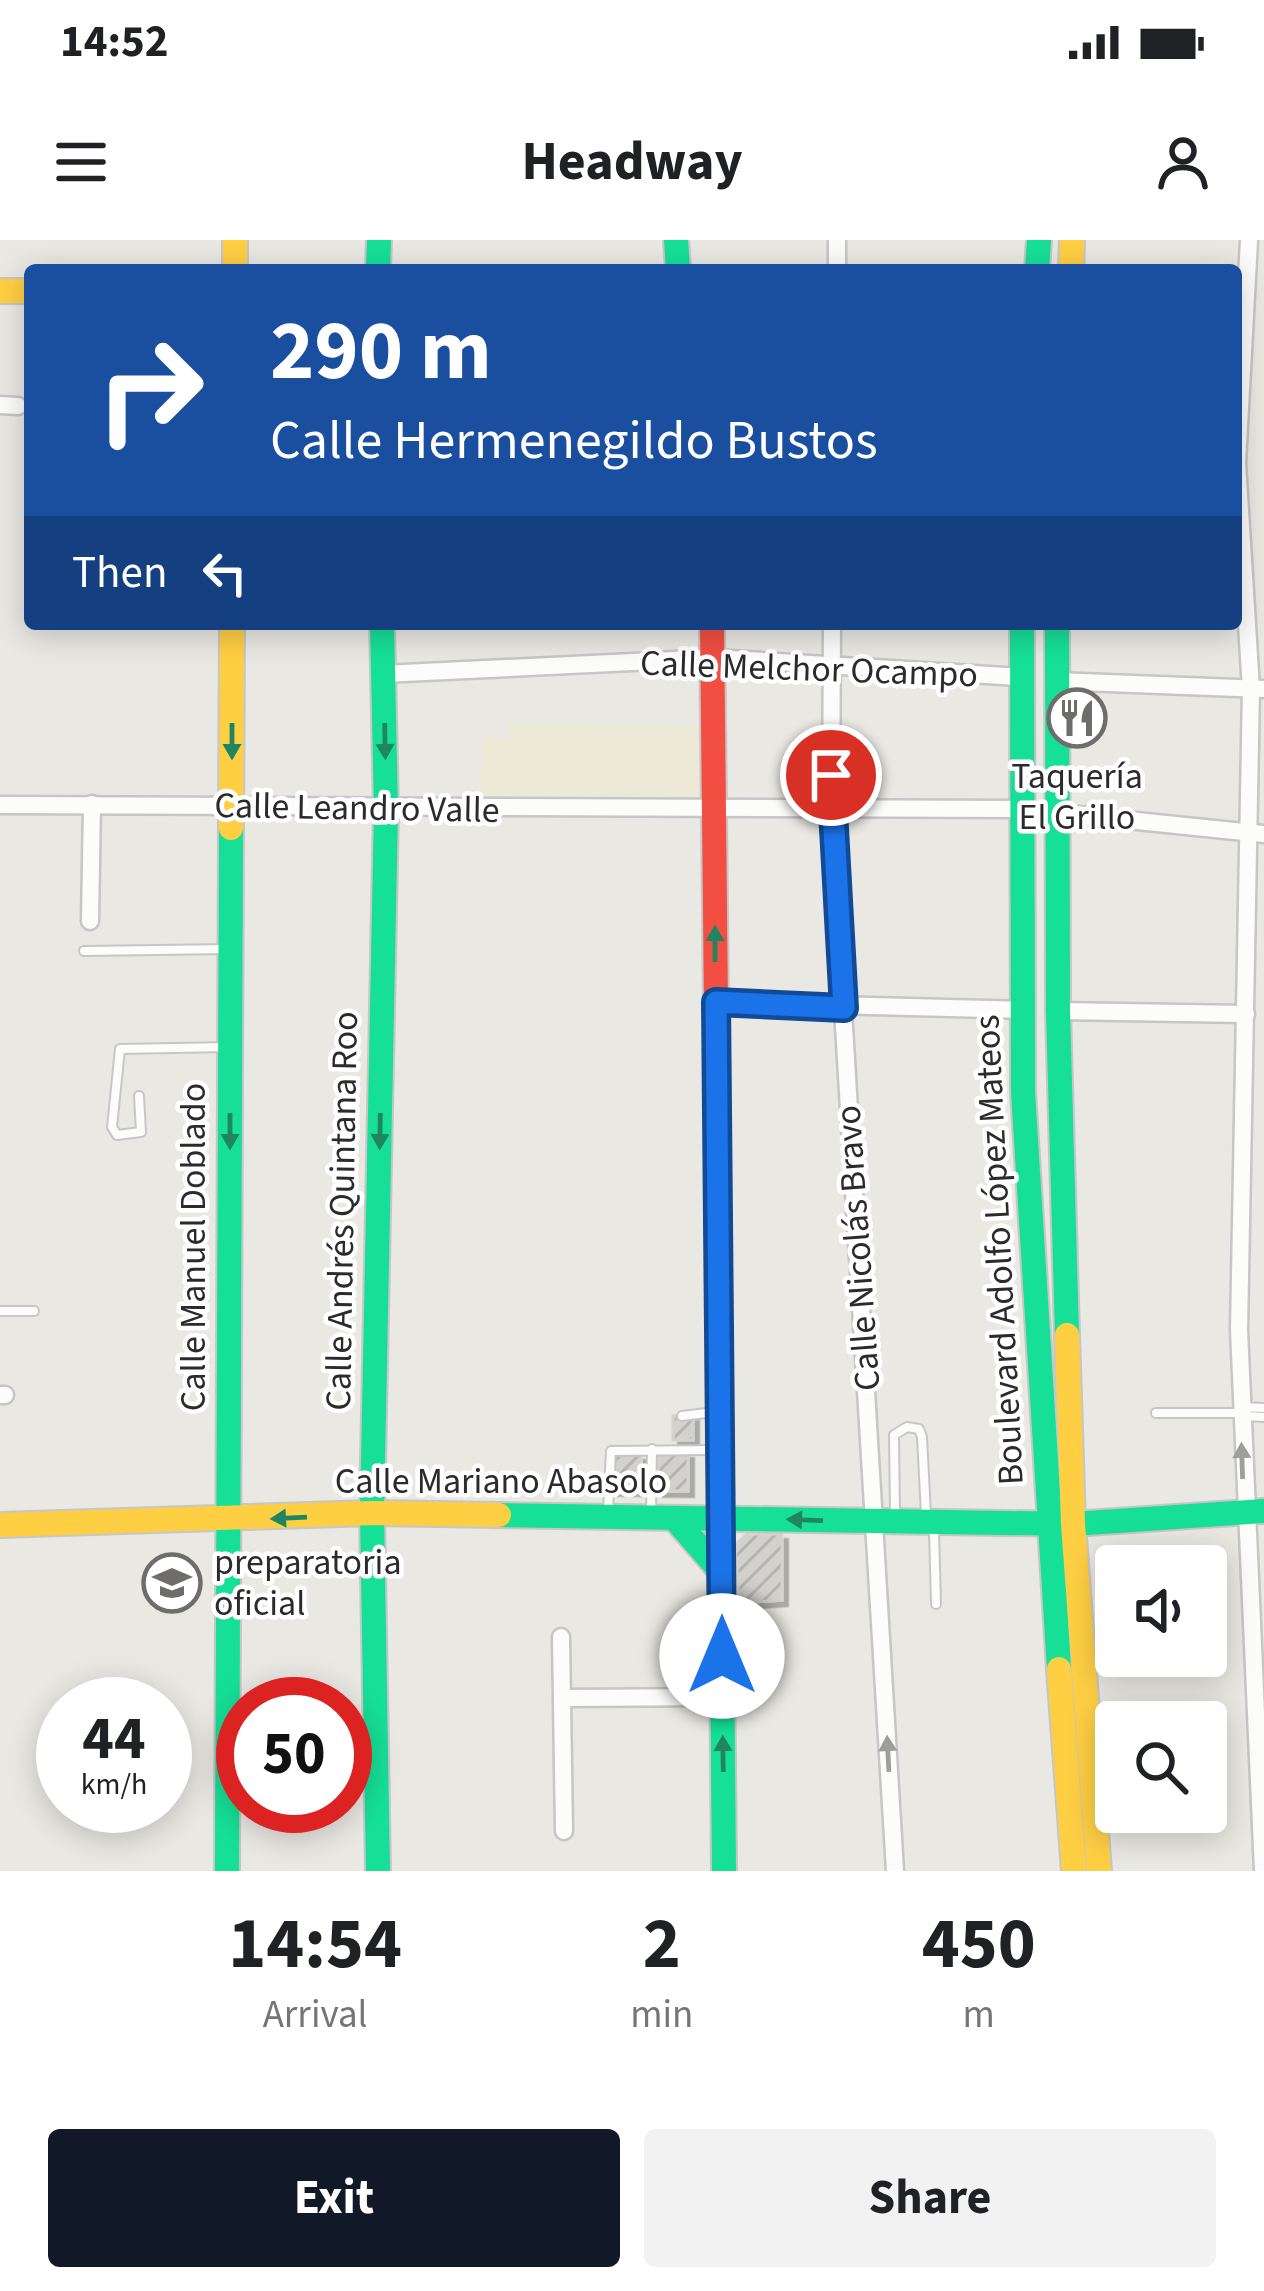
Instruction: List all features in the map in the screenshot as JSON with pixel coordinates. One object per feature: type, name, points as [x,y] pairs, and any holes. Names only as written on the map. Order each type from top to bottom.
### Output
[{"type":"main road","name":"Calle Manuel Doblado","points":[[227,1871],[232,630]]},
{"type":"main road","name":"Calle Andrés Quintana Roo","points":[[378,1871],[372,1514],[386,809],[382,630]]},
{"type":"main road","points":[[713,630],[724,1871]]},
{"type":"main road","name":"Boulevard Adolfo López Mateos","points":[[1022,630],[1024,1010],[1061,1524],[1099,1871]]},
{"type":"main road","name":"Boulevard Adolfo López Mateos","points":[[1057,630],[1061,1524],[1074,1871]]},
{"type":"main road","name":"Calle Mariano Abasolo","points":[[0,1525],[372,1514],[1061,1524],[1254,1511]]},
{"type":"main road","points":[[663,1518],[722,1573]]},
{"type":"street","points":[[1242,370],[1249,240]]},
{"type":"street","points":[[1242,520],[1257,689],[1257,834],[1246,1014],[1263,1871]]},
{"type":"street","name":"Calle Nicolás Bravo","points":[[832,630],[831,812],[885,1522],[895,1871]]},
{"type":"street","name":"Calle Melchor Ocampo","points":[[383,674],[715,658],[1019,677]]},
{"type":"street","points":[[1055,681],[1257,689]]},
{"type":"street","points":[[90,921],[92,804]]},
{"type":"street","name":"Calle Leandro Valle","points":[[0,805],[831,812],[1020,809],[1257,834]]},
{"type":"street","points":[[716,1002],[1024,1010]]},
{"type":"street","points":[[1058,1011],[1246,1014]]},
{"type":"street","points":[[561,1637],[564,1831]]},
{"type":"street","points":[[563,1699],[722,1697]]},
{"type":"lane","points":[[84,951],[230,949]]},
{"type":"lane","points":[[139,1096],[141,1132],[117,1135],[112,1127],[120,1049],[230,1047]]},
{"type":"lane","points":[[0,1312],[34,1311]]},
{"type":"lane","points":[[682,1416],[720,1412]]},
{"type":"lane","points":[[1156,1413],[1253,1412]]},
{"type":"lane","points":[[885,1522],[894,1436],[907,1427],[919,1429],[936,1604]]},
{"type":"lane","points":[[608,1518],[610,1451],[681,1445],[721,1450]]},
{"type":"lane","points":[[652,1449],[663,1518]]},
{"type":"shaded area","points":[[511,723],[701,725],[701,803],[480,800],[482,737],[508,738]]},
{"type":"building","points":[[673,1416],[693,1416],[693,1440],[673,1440]]},
{"type":"building","points":[[658,1453],[688,1453],[688,1491],[658,1491]]},
{"type":"building","points":[[613,1455],[641,1455],[641,1490],[613,1490]]},
{"type":"building","points":[[747,1534],[782,1534],[782,1600],[739,1603],[735,1545]]},
{"type":"traffic: fast","points":[[378,264],[379,240]]},
{"type":"traffic: fast","points":[[676,240],[678,264]]},
{"type":"traffic: fast","points":[[1037,264],[1039,240]]},
{"type":"traffic: fast","points":[[378,1871],[372,1513],[386,809],[382,630]]},
{"type":"traffic: fast","points":[[1022,630],[1023,1092],[1059,1669]]},
{"type":"traffic: fast","points":[[1057,630],[1058,1011],[1067,1335]]},
{"type":"traffic: fast","points":[[227,1871],[231,828]]},
{"type":"traffic: fast","points":[[717,1101],[724,1871]]},
{"type":"traffic: fast","points":[[499,1515],[1073,1524],[1264,1511]]},
{"type":"traffic: fast","points":[[674,1518],[722,1573]]},
{"type":"traffic: slow","points":[[235,240],[235,264]]},
{"type":"traffic: slow","points":[[1071,264],[1072,240]]},
{"type":"traffic: slow","points":[[0,291],[24,291]]},
{"type":"traffic: slow","points":[[231,828],[232,630]]},
{"type":"traffic: slow","points":[[1067,1335],[1073,1524],[1099,1871]]},
{"type":"traffic: slow","points":[[0,1525],[372,1513],[499,1515]]},
{"type":"traffic: slow","points":[[1059,1669],[1074,1871]]},
{"type":"traffic: jam","points":[[712,630],[717,1101]]},
{"type":"place","name":"Taquería El Grillo","points":[[1077,718]]},
{"type":"place","name":"preparatoria oficial","points":[[172,1583]]},
{"type":"route","points":[[722,1656],[716,1002],[844,1008],[831,775]]}]
